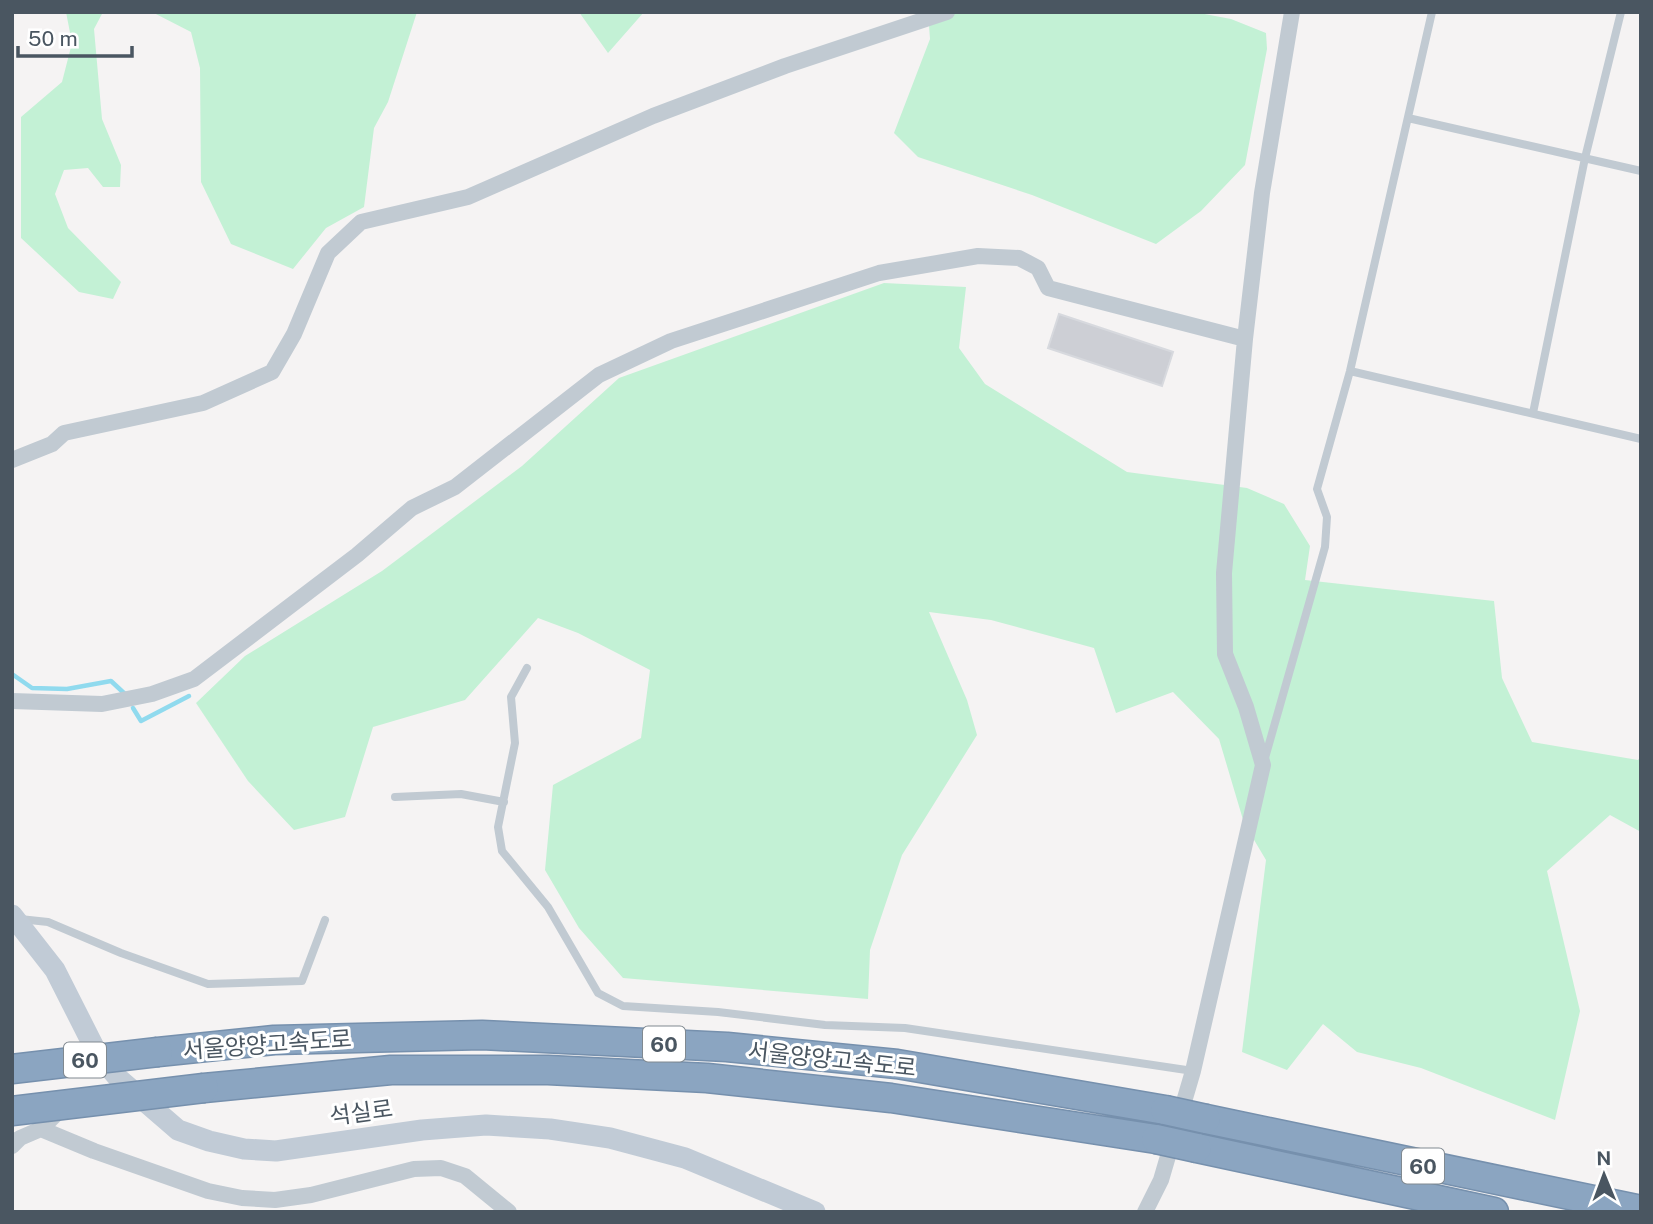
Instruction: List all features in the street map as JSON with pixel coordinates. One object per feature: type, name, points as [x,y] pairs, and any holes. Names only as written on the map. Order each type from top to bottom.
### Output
[{"type":"highway","name":"서울양양고속도로","points":[[12,1069],[274,1040],[482,1035],[727,1047],[897,1064],[1165,1110],[1641,1210]]},
{"type":"highway","name":"서울양양고속도로","points":[[12,1111],[204,1088],[391,1070],[548,1070],[706,1078],[891,1098],[1156,1139],[1494,1212]]},
{"type":"main road","name":"석실로","points":[[15,917],[55,970],[97,1054],[119,1079],[178,1130],[244,1149],[276,1151],[422,1130],[486,1125],[550,1129],[610,1138],[685,1158],[814,1212]]},
{"type":"street","points":[[12,460],[52,444],[64,433],[203,403],[272,372],[294,334],[328,253],[361,222],[468,197],[653,116],[785,66],[947,12]]},
{"type":"street","points":[[1145,1212],[1161,1180],[1194,1072],[1263,765],[1246,707],[1225,654],[1224,573],[1245,340],[1262,193],[1292,12]]},
{"type":"street","points":[[12,701],[102,704],[152,694],[194,679],[357,555],[412,508],[455,487],[599,375],[671,341],[878,273],[978,256],[1018,258],[1038,268],[1048,288],[1245,340]]},
{"type":"street","points":[[12,1146],[20,1138],[41,1129],[69,1101],[111,1089],[119,1079]]},
{"type":"street","points":[[41,1129],[195,1186],[242,1198],[275,1200],[311,1195],[414,1169],[441,1168],[465,1176],[509,1212]]},
{"type":"lane","points":[[1263,765],[1325,547],[1327,517],[1317,489],[1350,372],[1432,12]]},
{"type":"lane","points":[[1533,414],[1586,158],[1621,12]]},
{"type":"lane","points":[[1408,118],[1641,170]]},
{"type":"lane","points":[[1350,372],[1641,439]]},
{"type":"lane","points":[[527,668],[511,697],[515,743],[498,827],[502,851],[548,907],[598,993],[623,1006],[718,1012],[825,1025],[905,1028],[1194,1072]]},
{"type":"lane","points":[[396,797],[461,794],[504,802]]},
{"type":"lane","points":[[15,917],[48,922],[121,953],[208,984],[302,981],[325,920]]},
{"type":"green space","points":[[66,12],[103,12],[94,29],[102,119],[121,165],[120,187],[103,187],[88,168],[64,170],[55,194],[68,228],[121,282],[113,299],[79,292],[21,238],[21,117],[62,82],[72,43]]},
{"type":"green space","points":[[152,12],[417,12],[388,102],[374,128],[364,207],[326,228],[293,269],[231,244],[201,182],[200,68],[191,32]]},
{"type":"green space","points":[[579,12],[644,12],[608,53]]},
{"type":"green space","points":[[928,12],[1194,12],[1231,19],[1266,33],[1267,49],[1245,165],[1201,211],[1156,244],[1032,195],[918,157],[894,133],[930,39]]},
{"type":"green space","points":[[884,283],[966,287],[959,348],[985,384],[1127,472],[1247,488],[1284,504],[1310,546],[1305,580],[1494,601],[1502,678],[1532,742],[1638,760],[1641,756],[1641,832],[1610,815],[1547,871],[1580,1011],[1555,1120],[1421,1068],[1357,1052],[1323,1024],[1287,1070],[1242,1052],[1266,860],[1244,823],[1219,739],[1173,692],[1116,713],[1094,648],[991,620],[929,612],[967,700],[977,735],[902,855],[870,950],[868,999],[623,978],[579,928],[545,870],[553,785],[641,738],[650,670],[578,633],[538,618],[465,700],[373,727],[345,817],[294,830],[248,781],[196,703],[245,656],[382,571],[522,466],[619,378]]},
{"type":"building","points":[[1059,314],[1173,352],[1162,386],[1048,348]]},
{"type":"waterway","points":[[12,674],[32,688],[67,689],[111,681],[125,694]]},
{"type":"waterway","points":[[133,708],[141,721],[189,696]]}]
